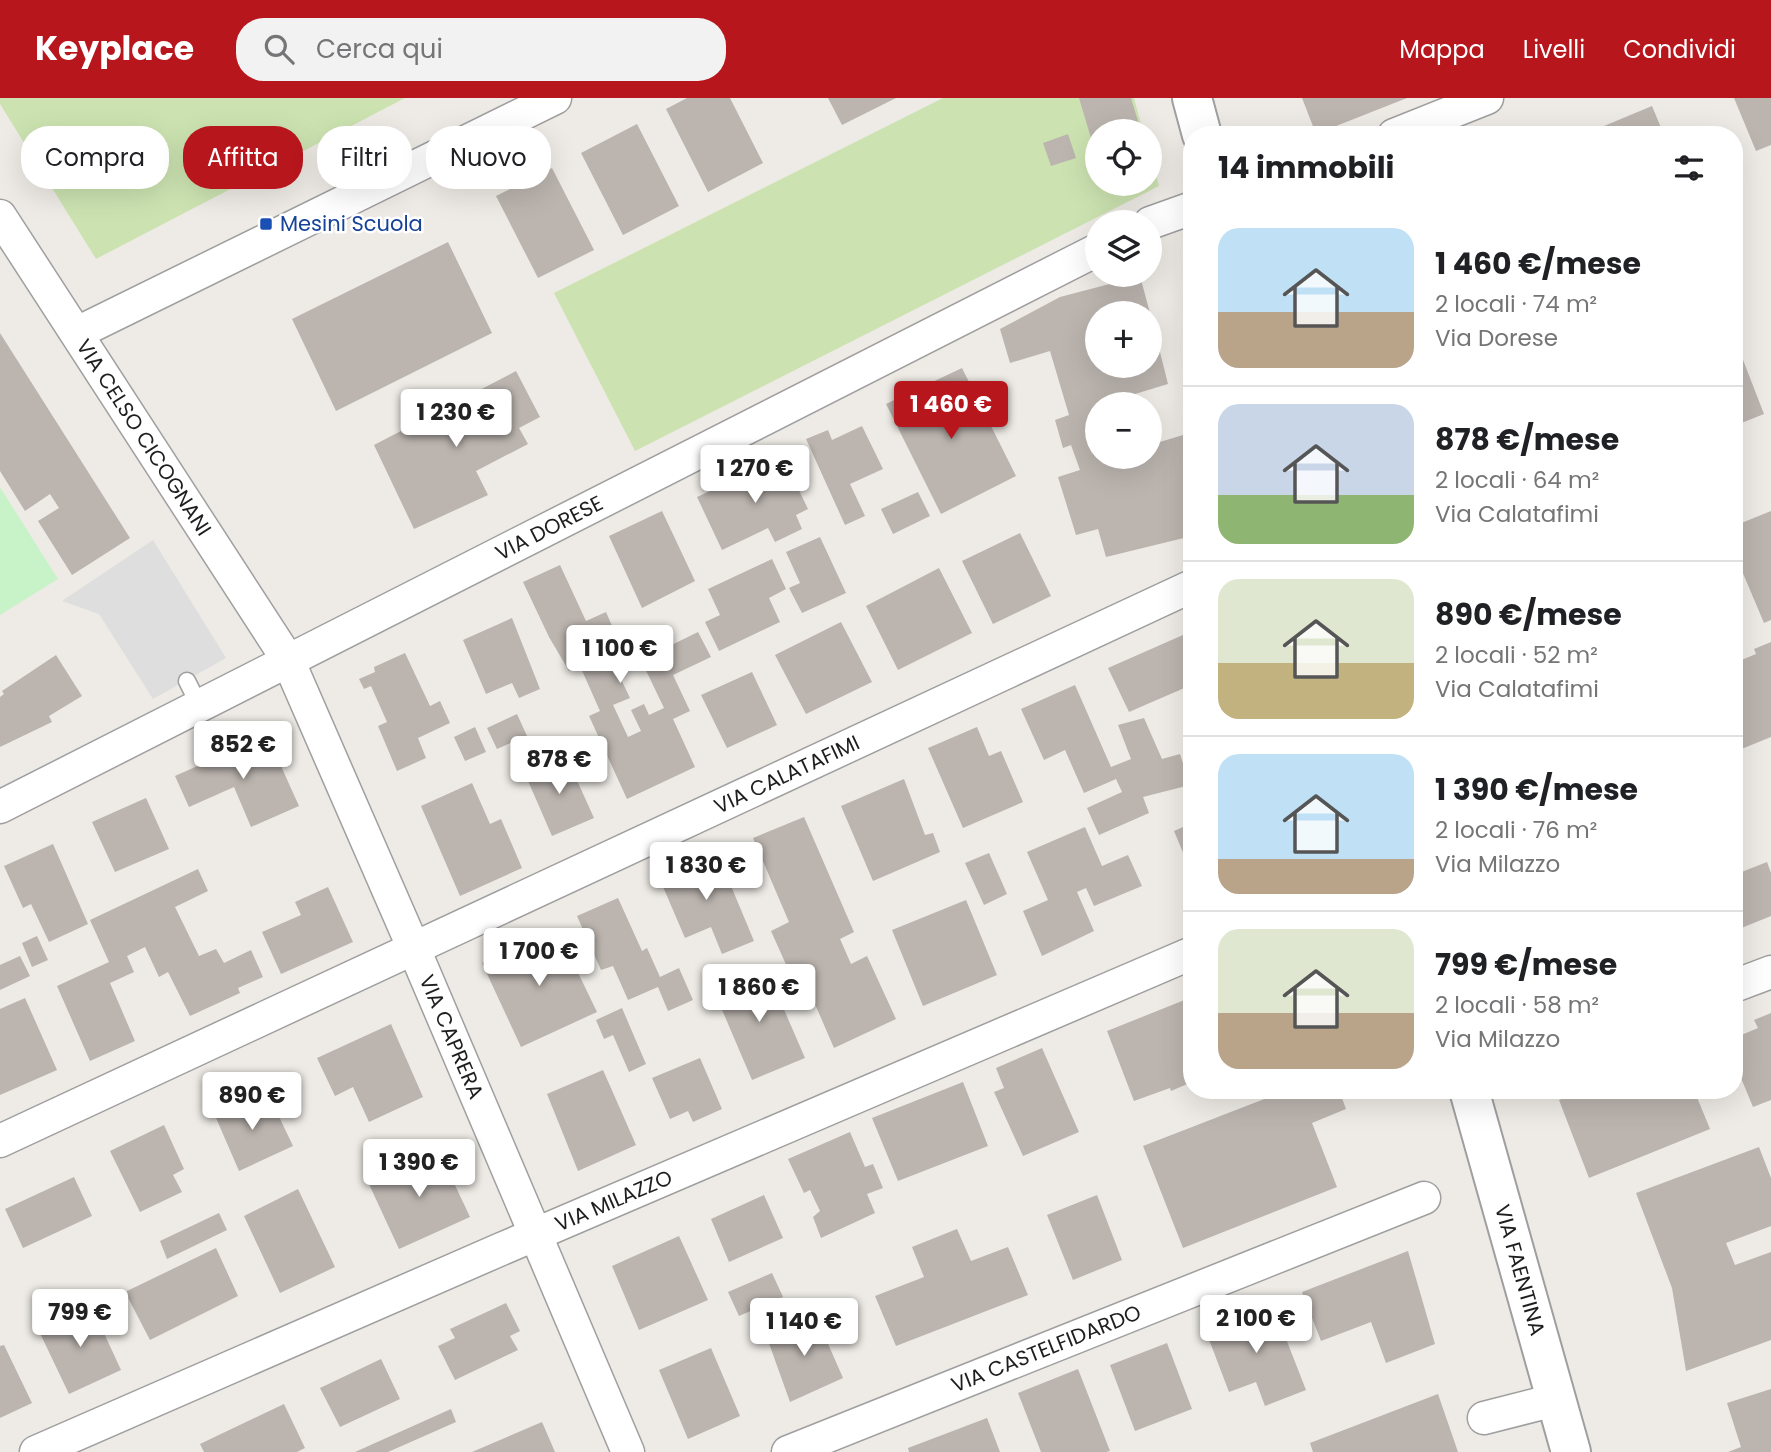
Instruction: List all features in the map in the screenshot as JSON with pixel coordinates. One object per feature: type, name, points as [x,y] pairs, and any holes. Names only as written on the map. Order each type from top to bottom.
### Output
[{"type":"street","points":[[77,333],[555,98]]},
{"type":"street","points":[[1192,98],[1200,126]]},
{"type":"street","points":[[1417,126],[1488,98]]},
{"type":"street","points":[[1162,219],[1183,211]]},
{"type":"street","name":"VIA CELSO CICOGNANI","points":[[0,216],[288,660]]},
{"type":"street","name":"VIA DORESE","points":[[0,807],[193,693],[288,660],[1085,256]]},
{"type":"street","name":"VIA CALATAFIMI","points":[[0,1141],[1183,590]]},
{"type":"street","name":"VIA CAPRERA","points":[[288,660],[628,1452]]},
{"type":"street","name":"VIA MILAZZO","points":[[36,1452],[1183,957]]},
{"type":"street","points":[[1743,983],[1771,972]]},
{"type":"street","name":"VIA FAENTINA","points":[[1473,1099],[1571,1452]]},
{"type":"street","name":"VIA CASTELFIDARDO","points":[[788,1452],[1424,1198]]},
{"type":"street","points":[[1483,1418],[1555,1400]]},
{"type":"green space","points":[[0,98],[405,98],[351,126],[317,126],[317,144],[303,151],[303,126],[183,126],[183,189],[230,189],[96,259],[53,189],[169,189],[169,126],[21,126],[21,138],[0,104]]},
{"type":"green space","points":[[943,98],[1134,98],[1140,119],[1085,119],[1085,196],[1139,196],[1112,210],[1085,210],[1085,223],[635,451],[554,293]]},
{"type":"green space","points":[[0,487],[58,579],[0,615]]},
{"type":"shaded area","points":[[153,540],[226,658],[153,699],[99,614],[62,601]]},
{"type":"building","points":[[687,98],[730,98],[763,163],[708,192],[666,109]]},
{"type":"building","points":[[828,98],[896,98],[842,125]]},
{"type":"building","points":[[1079,98],[1131,98],[1137,119],[1085,119]]},
{"type":"building","points":[[1302,98],[1407,98],[1336,126],[1313,126]]},
{"type":"building","points":[[1734,98],[1771,98],[1771,145],[1756,151]]},
{"type":"building","points":[[1652,106],[1660,126],[1604,126]]},
{"type":"building","points":[[637,124],[679,206],[623,235],[581,153]]},
{"type":"building","points":[[1068,134],[1076,158],[1051,166],[1043,143]]},
{"type":"building","points":[[551,168],[594,250],[538,278],[496,196],[510,189],[551,189]]},
{"type":"building","points":[[448,242],[492,333],[336,411],[292,319]]},
{"type":"building","points":[[1098,287],[1143,287],[1147,301],[1085,301],[1085,378],[1162,378],[1162,360],[1168,384],[1142,392],[1085,392],[1085,469],[1162,469],[1162,441],[1183,435],[1183,538],[1106,557],[1098,529],[1076,535],[1058,477],[1080,470],[1071,445],[1063,448],[1055,420],[1069,415],[1050,351],[1010,363],[1000,329],[1060,297]]},
{"type":"building","points":[[0,333],[130,538],[72,575],[38,521],[59,508],[50,494],[25,511],[0,471]]},
{"type":"building","points":[[1743,360],[1764,414],[1743,422]]},
{"type":"building","points":[[962,368],[1016,476],[941,514],[886,404]]},
{"type":"building","points":[[516,371],[540,417],[519,428],[528,444],[476,471],[488,495],[414,529],[374,445]]},
{"type":"building","points":[[862,426],[883,469],[850,484],[865,516],[845,525],[806,439],[828,430],[832,440]]},
{"type":"building","points":[[783,457],[808,509],[796,515],[802,529],[775,542],[768,528],[722,550],[697,497]]},
{"type":"building","points":[[918,492],[930,516],[893,534],[881,509]]},
{"type":"building","points":[[662,511],[695,581],[642,608],[609,536]]},
{"type":"building","points":[[1771,511],[1771,620],[1764,623],[1743,573],[1743,522]]},
{"type":"building","points":[[1020,533],[1051,596],[993,624],[962,561]]},
{"type":"building","points":[[820,537],[846,593],[802,613],[789,588],[800,583],[786,552]]},
{"type":"building","points":[[772,559],[786,589],[769,598],[780,622],[719,651],[705,622],[720,615],[708,589]]},
{"type":"building","points":[[560,565],[586,621],[606,612],[629,665],[617,671],[630,698],[613,705],[628,737],[641,731],[631,710],[644,704],[649,715],[664,708],[641,660],[698,632],[711,657],[673,675],[690,711],[673,719],[695,767],[627,799],[589,716],[600,711],[580,666],[569,671],[549,637],[523,582]]},
{"type":"building","points":[[939,568],[972,633],[898,670],[866,606]]},
{"type":"building","points":[[512,618],[540,689],[519,698],[512,683],[486,694],[463,640]]},
{"type":"building","points":[[841,622],[872,682],[806,714],[775,655]]},
{"type":"building","points":[[1183,635],[1183,689],[1129,712],[1108,668]]},
{"type":"building","points":[[1771,642],[1771,737],[1743,748],[1743,659],[1756,654],[1754,649]]},
{"type":"building","points":[[405,653],[430,706],[440,701],[450,723],[418,738],[426,758],[397,771],[378,726],[387,722],[371,686],[364,689],[359,679],[375,672],[374,667]]},
{"type":"building","points":[[56,655],[82,696],[49,716],[52,722],[0,747],[0,697],[4,694],[2,691]]},
{"type":"building","points":[[752,672],[777,725],[727,748],[701,695]]},
{"type":"building","points":[[1075,685],[1111,767],[1131,759],[1118,725],[1144,718],[1162,759],[1180,754],[1183,763],[1183,787],[1143,797],[1149,813],[1099,835],[1087,808],[1122,792],[1116,779],[1084,793],[1065,750],[1044,760],[1021,709]]},
{"type":"building","points":[[517,714],[527,736],[497,749],[487,728]]},
{"type":"building","points":[[475,727],[486,752],[465,761],[454,737]]},
{"type":"building","points":[[977,727],[989,756],[1001,751],[1023,802],[963,828],[928,748]]},
{"type":"building","points":[[267,735],[299,806],[251,827],[234,787],[189,807],[175,776]]},
{"type":"building","points":[[566,756],[594,818],[552,836],[525,774]]},
{"type":"building","points":[[904,779],[925,835],[933,833],[940,852],[873,881],[841,806]]},
{"type":"building","points":[[472,783],[490,824],[501,819],[522,868],[460,896],[421,806]]},
{"type":"building","points":[[146,798],[169,849],[115,872],[92,822]]},
{"type":"building","points":[[804,817],[854,932],[840,939],[851,964],[867,956],[896,1019],[834,1048],[798,965],[788,969],[771,931],[789,922],[753,838]]},
{"type":"building","points":[[1085,827],[1102,866],[1128,855],[1142,886],[1094,906],[1086,888],[1077,892],[1094,931],[1042,956],[1023,911],[1048,900],[1027,852]]},
{"type":"building","points":[[1183,827],[1183,852],[1174,831]]},
{"type":"building","points":[[53,844],[88,924],[49,942],[31,904],[23,908],[4,866]]},
{"type":"building","points":[[716,850],[754,941],[722,954],[711,927],[685,938],[658,875]]},
{"type":"building","points":[[989,853],[1007,894],[984,905],[965,863]]},
{"type":"building","points":[[1767,862],[1771,873],[1771,916],[1743,927],[1743,871]]},
{"type":"building","points":[[198,869],[208,891],[175,907],[199,956],[216,949],[224,963],[251,950],[263,977],[238,988],[240,993],[190,1016],[168,972],[159,977],[145,947],[127,956],[134,972],[110,983],[135,1041],[90,1061],[57,986],[109,962],[90,920]]},
{"type":"building","points":[[328,887],[353,942],[281,974],[262,932],[301,915],[295,902]]},
{"type":"building","points":[[618,898],[642,951],[647,948],[660,977],[679,968],[693,1000],[668,1011],[658,987],[628,1000],[613,966],[601,970],[577,916]]},
{"type":"building","points":[[966,900],[997,975],[923,1006],[892,930]]},
{"type":"building","points":[[557,929],[597,1012],[521,1047],[482,963]]},
{"type":"building","points":[[37,936],[48,960],[32,967],[22,943]]},
{"type":"building","points":[[20,956],[30,976],[0,990],[0,965]]},
{"type":"building","points":[[766,968],[805,1058],[752,1080],[714,991]]},
{"type":"building","points":[[25,998],[57,1070],[0,1095],[0,1009]]},
{"type":"building","points":[[1183,1001],[1183,1086],[1134,1101],[1107,1031]]},
{"type":"building","points":[[622,1008],[646,1064],[629,1072],[613,1035],[604,1039],[596,1020]]},
{"type":"building","points":[[1771,1013],[1771,1100],[1753,1107],[1743,1083],[1743,1034],[1758,1028],[1754,1020]]},
{"type":"building","points":[[391,1024],[423,1097],[369,1122],[353,1087],[335,1096],[317,1058]]},
{"type":"building","points":[[1042,1048],[1079,1132],[1023,1156],[994,1092],[1004,1088],[996,1068]]},
{"type":"building","points":[[700,1058],[722,1109],[693,1122],[688,1111],[670,1119],[652,1078]]},
{"type":"building","points":[[603,1070],[636,1145],[578,1171],[547,1094]]},
{"type":"building","points":[[963,1082],[988,1146],[898,1181],[872,1118]]},
{"type":"building","points":[[247,1096],[255,1112],[273,1104],[293,1146],[239,1171],[213,1111]]},
{"type":"building","points":[[1264,1099],[1342,1099],[1346,1109],[1312,1123],[1337,1187],[1183,1248],[1143,1146]]},
{"type":"building","points":[[1698,1099],[1710,1129],[1589,1178],[1559,1100]]},
{"type":"building","points":[[164,1125],[184,1169],[173,1175],[182,1192],[140,1212],[110,1151]]},
{"type":"building","points":[[850,1132],[865,1167],[873,1164],[883,1188],[867,1194],[875,1213],[821,1238],[813,1217],[820,1211],[810,1190],[804,1193],[788,1159]]},
{"type":"building","points":[[1759,1147],[1771,1178],[1771,1226],[1726,1243],[1735,1265],[1771,1252],[1771,1340],[1686,1371],[1672,1288],[1636,1193]]},
{"type":"building","points":[[438,1149],[470,1217],[399,1249],[368,1182]]},
{"type":"building","points":[[74,1177],[92,1216],[23,1248],[5,1209]]},
{"type":"building","points":[[298,1189],[335,1267],[280,1293],[244,1216]]},
{"type":"building","points":[[764,1195],[783,1238],[729,1262],[711,1219]]},
{"type":"building","points":[[1097,1195],[1122,1260],[1073,1280],[1047,1215]]},
{"type":"building","points":[[219,1213],[227,1230],[167,1259],[160,1241]]},
{"type":"building","points":[[957,1229],[971,1261],[1008,1247],[1028,1295],[896,1346],[875,1296],[924,1277],[912,1247]]},
{"type":"building","points":[[679,1236],[708,1300],[639,1330],[612,1266]]},
{"type":"building","points":[[216,1248],[238,1296],[150,1340],[125,1292]]},
{"type":"building","points":[[1408,1251],[1435,1344],[1386,1363],[1371,1322],[1321,1341],[1302,1292]]},
{"type":"building","points":[[772,1273],[783,1297],[739,1316],[728,1292]]},
{"type":"building","points":[[506,1303],[520,1331],[510,1336],[518,1350],[455,1380],[438,1346],[455,1338],[450,1329]]},
{"type":"building","points":[[1272,1303],[1306,1390],[1265,1406],[1256,1382],[1229,1392],[1205,1329]]},
{"type":"building","points":[[91,1305],[121,1370],[69,1394],[38,1329]]},
{"type":"building","points":[[815,1314],[843,1378],[790,1402],[766,1335]]},
{"type":"building","points":[[1167,1343],[1192,1409],[1135,1431],[1110,1365]]},
{"type":"building","points":[[4,1345],[32,1403],[0,1418],[0,1346]]},
{"type":"building","points":[[711,1348],[740,1416],[688,1439],[659,1370]]},
{"type":"building","points":[[381,1359],[400,1399],[340,1427],[320,1388]]},
{"type":"building","points":[[1078,1369],[1110,1451],[1041,1452],[1018,1393]]},
{"type":"building","points":[[1771,1389],[1771,1452],[1728,1452],[1741,1447],[1727,1403]]},
{"type":"building","points":[[1438,1394],[1458,1452],[1313,1452],[1310,1443]]},
{"type":"building","points":[[284,1404],[305,1448],[297,1452],[204,1452],[200,1444]]},
{"type":"building","points":[[451,1409],[456,1422],[388,1452],[355,1452]]},
{"type":"building","points":[[987,1418],[1000,1452],[909,1452],[908,1448]]},
{"type":"building","points":[[542,1422],[555,1452],[472,1452]]},
{"type":"place","name":"Mesini Scuola","points":[[266,224]]}]
